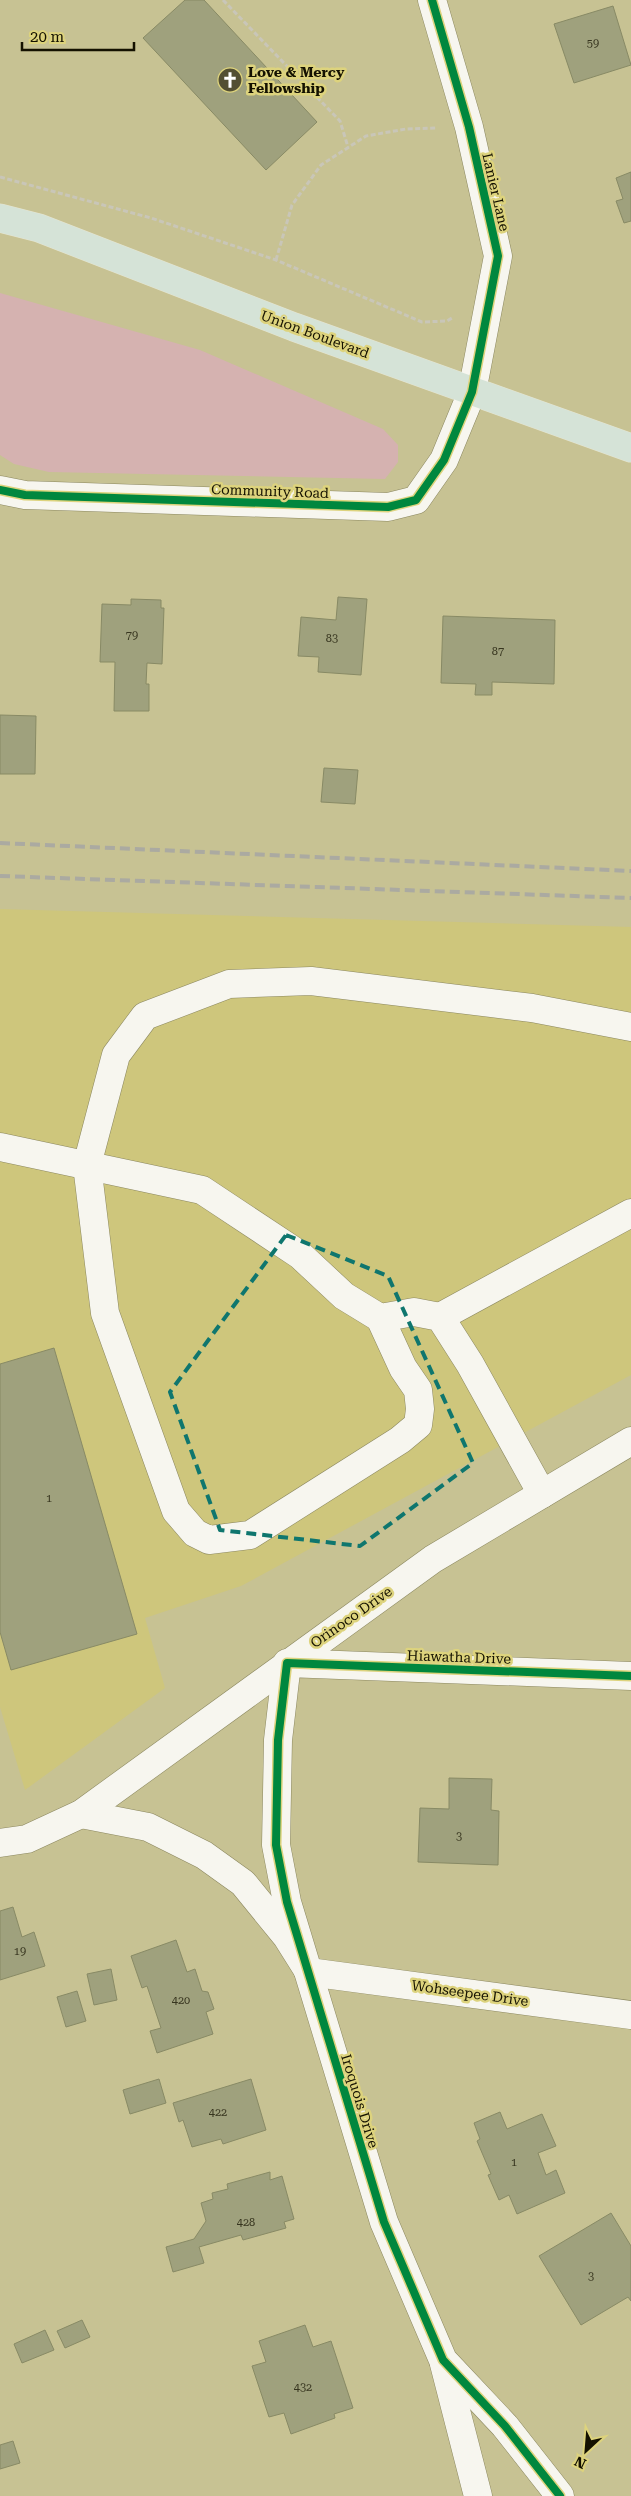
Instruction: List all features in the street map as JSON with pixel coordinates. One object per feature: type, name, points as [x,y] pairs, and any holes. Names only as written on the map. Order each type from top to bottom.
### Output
[{"type":"main road","name":"Union Boulevard","points":[[0,218],[39,228],[294,327],[631,448]]},
{"type":"street","name":"Lanier Lane","points":[[432,0],[469,127],[498,256],[472,392]]},
{"type":"street","name":"Community Road","points":[[0,490],[25,495],[388,507],[416,500],[444,460],[472,392]]},
{"type":"street","points":[[0,1147],[87,1165],[202,1190],[300,1255],[344,1296],[380,1318],[403,1368],[418,1390],[420,1409],[418,1426],[400,1440],[250,1535],[209,1540],[196,1534],[176,1512],[105,1313],[87,1165],[116,1055],[145,1016],[229,984],[311,981],[532,1008],[631,1027]]},
{"type":"street","points":[[380,1318],[414,1312],[440,1317],[631,1213]]},
{"type":"street","points":[[440,1317],[470,1364],[542,1494]]},
{"type":"street","name":"Orinoco Drive","points":[[0,1843],[27,1839],[81,1814],[433,1559],[631,1441]]},
{"type":"street","name":"Hiawatha Drive","points":[[287,1664],[631,1676]]},
{"type":"street","name":"Iroquois Drive","points":[[287,1664],[278,1740],[276,1845],[287,1902],[384,2222],[443,2360],[505,2426],[560,2496]]},
{"type":"street","name":"Iroquois Drive","points":[[81,1814],[148,1828],[204,1855],[243,1883],[287,1937],[309,1972]]},
{"type":"street","name":"Wohseepee Drive","points":[[309,1972],[631,2015]]},
{"type":"street","points":[[443,2360],[478,2496]]},
{"type":"path","points":[[223,0],[340,121],[348,147]]},
{"type":"path","points":[[276,260],[292,205],[321,165],[366,136],[406,129],[469,127]]},
{"type":"path","points":[[0,176],[151,218],[276,260],[422,322],[447,321],[455,316]]},
{"type":"highlighted area","points":[[286,1235],[388,1276],[473,1463],[360,1546],[220,1530],[170,1392]]},
{"type":"shaded area","points":[[0,293],[200,350],[383,429],[398,445],[398,462],[385,479],[49,472],[14,464],[0,455]]},
{"type":"shaded area","points":[[0,909],[631,927],[631,1375],[241,1586],[145,1618],[165,1688],[25,1790],[0,1707]]},
{"type":"building","name":"Love & Mercy Fellowship","points":[[185,0],[204,0],[317,122],[266,170],[143,38]]},
{"type":"building","points":[[613,6],[631,65],[574,83],[554,24]]},
{"type":"building","points":[[631,172],[631,221],[624,223],[616,201],[623,199],[616,178]]},
{"type":"building","points":[[338,597],[367,599],[361,675],[318,672],[319,657],[298,656],[301,617],[336,620]]},
{"type":"building","points":[[131,599],[161,600],[161,608],[164,608],[162,664],[147,663],[146,684],[149,684],[149,711],[114,711],[115,662],[100,662],[102,604],[131,605]]},
{"type":"building","points":[[443,616],[555,620],[554,684],[492,682],[492,695],[475,695],[476,684],[441,683]]},
{"type":"building","points":[[0,715],[36,716],[35,774],[0,774]]},
{"type":"building","points":[[324,768],[358,770],[355,804],[321,802]]},
{"type":"building","points":[[54,1348],[137,1634],[11,1670],[0,1632],[0,1364]]},
{"type":"building","points":[[449,1778],[492,1779],[491,1810],[499,1811],[498,1865],[418,1862],[420,1808],[449,1809]]},
{"type":"building","points":[[13,1907],[22,1937],[34,1932],[45,1966],[0,1980],[0,1911]]},
{"type":"building","points":[[176,1940],[187,1972],[195,1969],[202,1991],[208,1992],[214,2009],[206,2012],[213,2034],[157,2053],[150,2031],[161,2028],[147,1986],[142,1988],[131,1956]]},
{"type":"building","points":[[111,1969],[117,2000],[94,2005],[87,1974]]},
{"type":"building","points":[[77,1991],[86,2021],[66,2027],[57,1997]]},
{"type":"building","points":[[159,2079],[166,2103],[130,2114],[123,2090]]},
{"type":"building","points":[[251,2079],[266,2130],[223,2144],[221,2139],[192,2147],[183,2120],[179,2122],[173,2103]]},
{"type":"building","points":[[500,2112],[507,2129],[542,2114],[556,2146],[538,2153],[546,2175],[556,2170],[565,2193],[517,2214],[509,2195],[499,2200],[488,2175],[491,2174],[477,2141],[480,2139],[474,2123]]},
{"type":"building","points":[[270,2172],[270,2180],[282,2176],[294,2219],[284,2222],[286,2228],[243,2240],[241,2235],[199,2247],[204,2263],[173,2272],[166,2247],[194,2239],[206,2221],[201,2203],[213,2199],[212,2193],[228,2189],[227,2184]]},
{"type":"building","points":[[611,2213],[631,2246],[631,2301],[628,2297],[581,2325],[539,2256]]},
{"type":"building","points":[[82,2320],[90,2337],[65,2348],[57,2331]]},
{"type":"building","points":[[305,2325],[313,2347],[331,2341],[353,2408],[334,2414],[335,2418],[291,2434],[284,2413],[269,2417],[252,2366],[266,2362],[259,2341]]},
{"type":"building","points":[[45,2330],[54,2350],[22,2363],[14,2344]]},
{"type":"building","points":[[13,2441],[20,2463],[0,2469],[0,2445]]},
{"type":"railway","points":[[0,843],[631,871]]},
{"type":"railway","points":[[0,876],[631,898]]},
{"type":"cycle path","points":[[0,490],[25,495],[388,507],[416,500],[444,460],[472,392],[498,256],[469,127],[432,0]]},
{"type":"cycle path","points":[[560,2496],[505,2426],[443,2360],[384,2222],[287,1902],[276,1845],[278,1740],[287,1663],[631,1676]]},
{"type":"place","name":"Love & Mercy Fellowship","points":[[230,80]]}]
